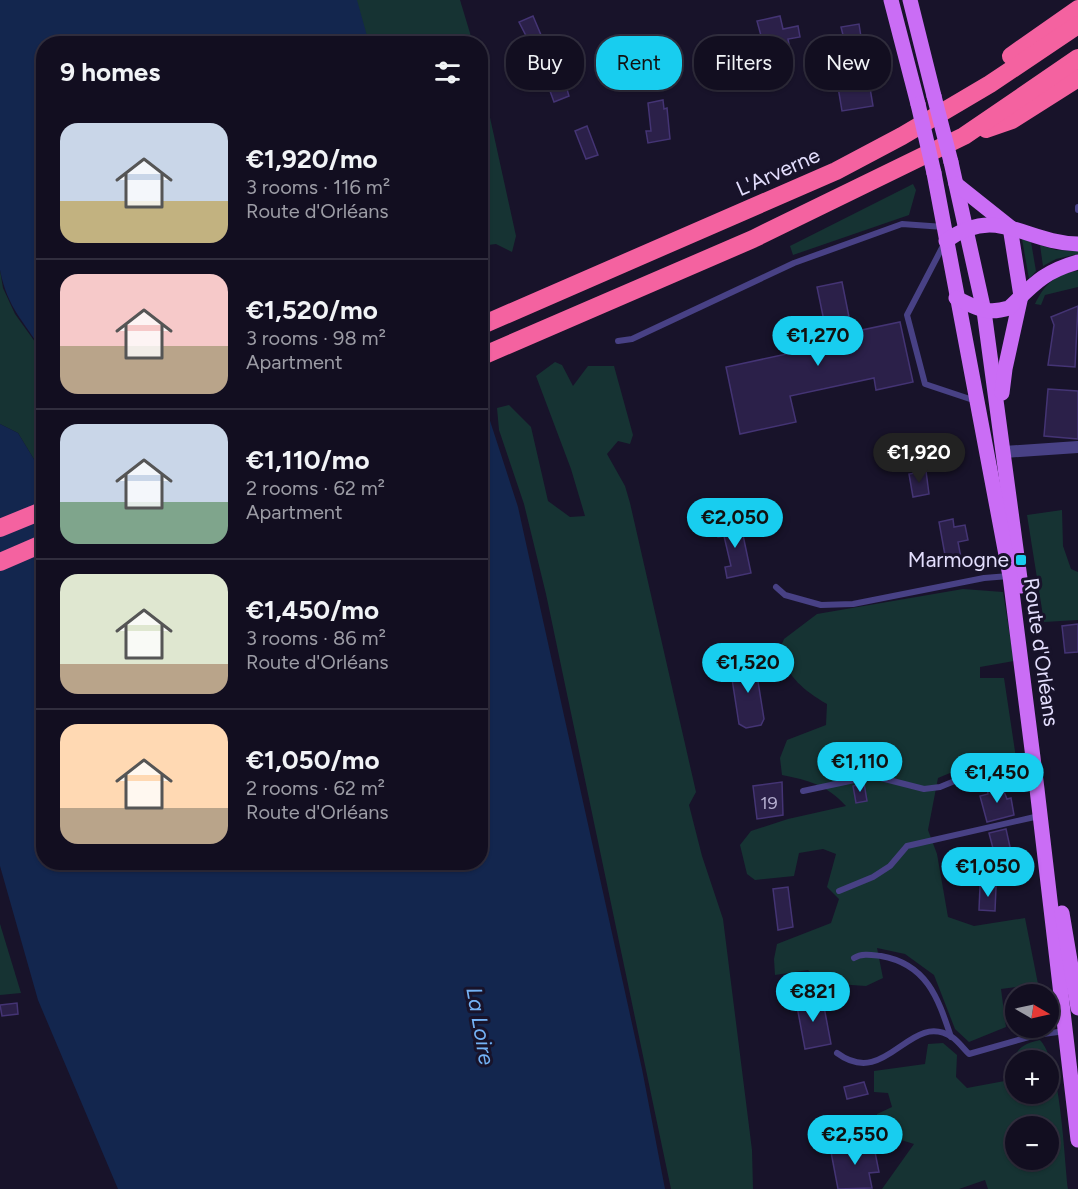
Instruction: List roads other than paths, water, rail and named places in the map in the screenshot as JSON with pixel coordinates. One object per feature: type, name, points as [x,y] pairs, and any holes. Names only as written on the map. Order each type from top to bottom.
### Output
[{"type":"highway","points":[[990,84],[991,70],[1078,9]]},
{"type":"highway","name":"L'Arverne","points":[[488,323],[836,171],[902,136],[990,84],[1078,25]]},
{"type":"highway","points":[[964,136],[1078,58]]},
{"type":"highway","points":[[488,354],[753,239],[964,136],[1012,120],[1078,78]]},
{"type":"highway","points":[[0,528],[36,513]]},
{"type":"highway","points":[[0,562],[36,546]]},
{"type":"main road","name":"Route d'Orléans","points":[[891,0],[934,173],[1010,576],[1035,767],[1078,1140]]},
{"type":"main road","name":"Route d'Orléans","points":[[910,0],[951,162],[984,312],[1004,452],[1063,922],[1078,1008]]},
{"type":"main road","points":[[956,184],[1010,226],[1046,240],[1078,244]]},
{"type":"main road","points":[[945,234],[983,224],[1010,226]]},
{"type":"main road","points":[[999,414],[1005,369],[1021,296],[1010,226]]},
{"type":"main road","points":[[956,298],[984,312],[1009,308],[1053,269],[1078,262]]},
{"type":"street","points":[[1004,452],[1078,447]]},
{"type":"lane","points":[[618,341],[632,339],[794,263],[902,224],[945,234],[907,315],[925,384],[977,402]]},
{"type":"lane","points":[[776,587],[785,595],[821,605],[853,604],[984,578],[1010,576]]},
{"type":"lane","points":[[803,791],[873,776],[924,789],[940,786],[979,771],[1035,767]]},
{"type":"lane","points":[[839,891],[881,872],[890,866],[907,846],[1040,816]]},
{"type":"lane","points":[[854,958],[860,955],[894,958],[913,968],[930,985],[951,1037],[969,1054],[1036,1035],[1066,1031]]},
{"type":"lane","points":[[837,1053],[848,1061],[881,1060],[893,1054],[917,1034],[932,1032],[951,1037]]},
{"type":"water","points":[[0,0],[357,0],[367,36],[36,36],[36,342],[7,295],[0,270]]},
{"type":"water","name":"La Loire","points":[[488,415],[518,507],[642,1069],[665,1189],[118,1189],[38,1000],[0,866],[0,424],[18,433],[35,461],[36,870],[488,870]]},
{"type":"place","name":"Marmogne","points":[[1021,560]]}]
